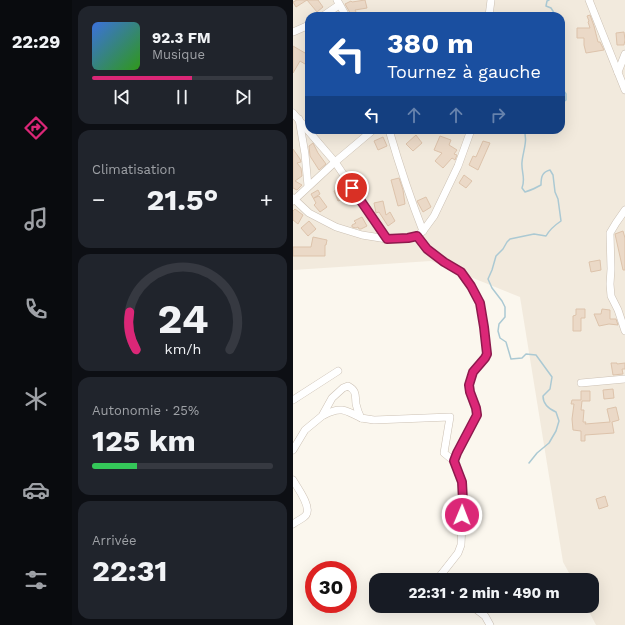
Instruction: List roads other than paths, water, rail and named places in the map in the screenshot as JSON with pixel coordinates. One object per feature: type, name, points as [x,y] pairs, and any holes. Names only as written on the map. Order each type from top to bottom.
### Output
[{"type":"street","points":[[490,12],[491,0]]},
{"type":"street","points":[[589,0],[625,90]]},
{"type":"street","points":[[327,12],[338,2],[344,12]]},
{"type":"street","points":[[293,32],[305,27]]},
{"type":"street","points":[[618,72],[625,54]]},
{"type":"street","points":[[293,113],[305,126]]},
{"type":"street","points":[[299,119],[309,186]]},
{"type":"street","points":[[312,134],[335,162],[387,239]]},
{"type":"street","points":[[368,134],[293,199],[309,213],[336,227],[362,235],[387,239],[408,238],[417,236],[423,231],[434,216],[458,166],[470,134]]},
{"type":"street","points":[[390,134],[402,173],[423,231]]},
{"type":"street","points":[[625,210],[610,233],[611,296],[618,310],[625,331]]},
{"type":"street","points":[[417,236],[427,249],[444,262],[461,272],[471,286],[480,303],[484,327],[487,354],[473,372],[469,385],[477,415],[454,461]]},
{"type":"street","points":[[293,400],[338,371]]},
{"type":"street","points":[[581,383],[625,379]]},
{"type":"street","points":[[322,416],[332,398],[343,388],[348,386],[353,389],[356,406],[361,418]]},
{"type":"street","points":[[293,450],[305,430],[332,410],[340,409],[361,418],[374,420],[449,417],[444,453],[454,461],[462,482],[463,501],[461,545],[458,553],[442,573]]},
{"type":"street","points":[[293,480],[301,491],[306,502],[308,512],[293,524]]},
{"type":"street","points":[[481,613],[485,616],[490,625]]},
{"type":"waterway","points":[[549,0],[547,1],[546,6],[551,8],[554,12]]},
{"type":"waterway","points":[[565,93],[565,101]]},
{"type":"waterway","points":[[525,134],[522,162],[524,181],[522,188],[525,192],[541,185],[543,175],[545,172],[550,170],[553,175],[561,221],[553,227],[546,236],[534,234],[510,239],[496,256],[488,279],[492,288],[505,307],[505,317],[499,324],[498,331],[500,338],[506,342],[511,359],[522,358],[526,354],[536,355],[552,377],[550,389],[543,396],[543,399],[547,406],[556,412],[559,421],[556,431],[549,443],[537,453],[529,463]]}]
